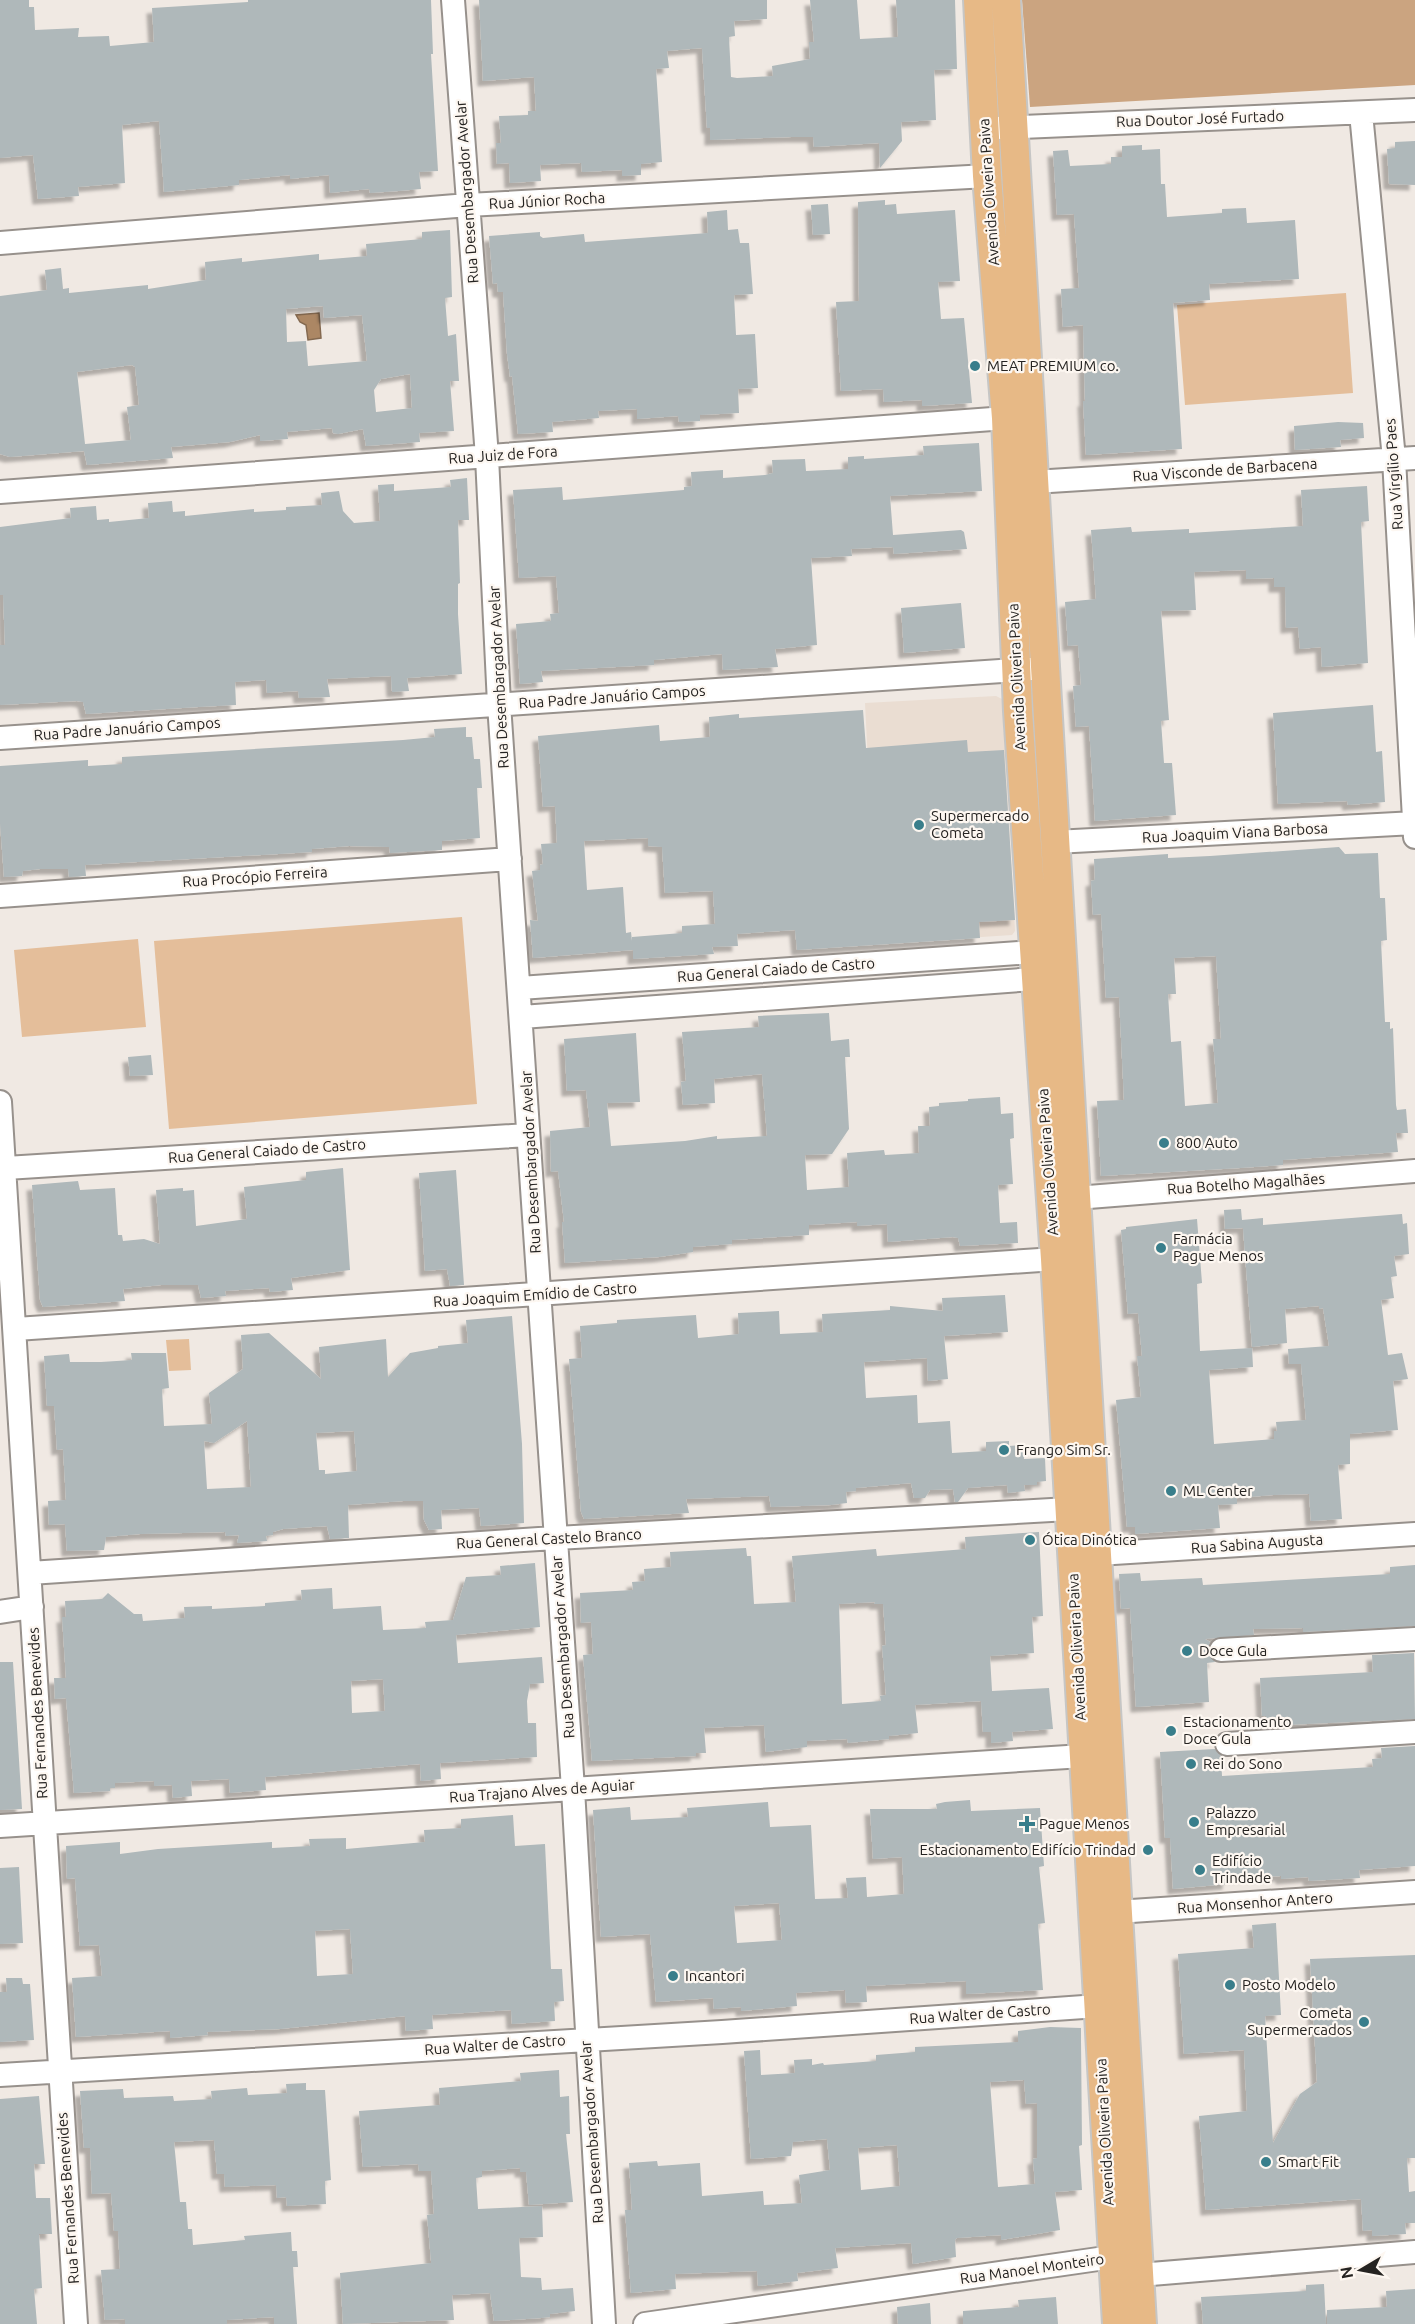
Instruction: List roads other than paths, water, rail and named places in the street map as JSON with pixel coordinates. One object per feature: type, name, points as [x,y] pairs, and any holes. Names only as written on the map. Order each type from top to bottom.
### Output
[{"type":"main road","name":"Avenida Oliveira Paiva","points":[[978,0],[998,128],[1034,482],[1098,1554],[1107,1912],[1142,2324]]},
{"type":"main road","name":"Avenida Oliveira Paiva","points":[[1006,0],[998,128],[987,176],[1005,418],[1016,670],[1055,1259],[1083,1756],[1107,1912],[1098,2006],[1117,2324]]},
{"type":"street","name":"Rua Desembargador Avelar","points":[[453,0],[487,457],[499,704],[573,1789],[604,2324]]},
{"type":"street","name":"Rua Doutor José Furtado","points":[[998,128],[1415,110]]},
{"type":"street","name":"Rua Virgílio Paes","points":[[1361,113],[1405,459],[1415,828]]},
{"type":"street","name":"Rua Júnior Rocha","points":[[0,243],[468,205],[987,176]]},
{"type":"street","name":"Rua Juiz de Fora","points":[[0,492],[1005,418]]},
{"type":"street","name":"Rua Visconde de Barbacena","points":[[1034,482],[1405,459]]},
{"type":"street","name":"Rua Padre Januário Campos","points":[[0,738],[1045,668]]},
{"type":"street","name":"Rua Joaquim Viana Barbosa","points":[[1055,842],[1415,828]]},
{"type":"street","name":"Rua Procópio Ferreira","points":[[0,896],[510,859]]},
{"type":"street","name":"Rua General Caiado de Castro","points":[[520,988],[1034,966]]},
{"type":"street","name":"Rua General Caiado de Castro","points":[[522,1017],[1034,966]]},
{"type":"street","name":"Rua Fernandes Benevides","points":[[0,1102],[6,1168],[76,2324]]},
{"type":"street","name":"Rua General Caiado de Castro","points":[[6,1168],[528,1135]]},
{"type":"street","name":"Rua Botelho Magalhães","points":[[1076,1198],[1415,1171]]},
{"type":"street","name":"Rua Joaquim Emídio de Castro","points":[[16,1329],[1055,1259]]},
{"type":"street","name":"Rua General Castelo Branco","points":[[30,1573],[555,1538],[1069,1509]]},
{"type":"street","name":"Rua Sabina Augusta","points":[[1098,1554],[1415,1534]]},
{"type":"street","points":[[0,1612],[32,1607]]},
{"type":"street","points":[[1221,1650],[1415,1640]]},
{"type":"street","points":[[1227,1743],[1415,1732]]},
{"type":"street","name":"Rua Trajano Alves de Aguiar","points":[[0,1826],[1083,1756]]},
{"type":"street","name":"Rua Monsenhor Antero","points":[[1107,1912],[1415,1892]]},
{"type":"street","name":"Rua Walter de Castro","points":[[0,2075],[1098,2006]]},
{"type":"street","points":[[1139,2275],[1415,2252]]},
{"type":"street","name":"Rua Manoel Monteiro","points":[[645,2324],[1112,2257],[1139,2275]]},
{"type":"place","name":"MEAT PREMIUM co.","points":[[975,366]]},
{"type":"place","name":"Supermercado Cometa","points":[[919,825]]},
{"type":"place","name":"800 Auto","points":[[1164,1143]]},
{"type":"place","name":"Farmácia Pague Menos","points":[[1161,1248]]},
{"type":"place","name":"Frango Sim Sr.","points":[[1004,1450]]},
{"type":"place","name":"ML Center","points":[[1171,1491]]},
{"type":"place","name":"Ótica Dinótica","points":[[1030,1540]]},
{"type":"place","name":"Doce Gula","points":[[1187,1651]]},
{"type":"place","name":"Estacionamento Doce Gula","points":[[1171,1731]]},
{"type":"place","name":"Rei do Sono","points":[[1191,1764]]},
{"type":"place","name":"Palazzo Empresarial","points":[[1194,1822]]},
{"type":"place","name":"Pague Menos","points":[[1027,1824]]},
{"type":"place","name":"Estacionamento Edifício Trindad","points":[[1148,1850]]},
{"type":"place","name":"Edifício Trindade","points":[[1200,1870]]},
{"type":"place","name":"Incantori","points":[[673,1976]]},
{"type":"place","name":"Posto Modelo","points":[[1230,1985]]},
{"type":"place","name":"Cometa Supermercados","points":[[1364,2022]]},
{"type":"place","name":"Smart Fit","points":[[1266,2162]]}]
